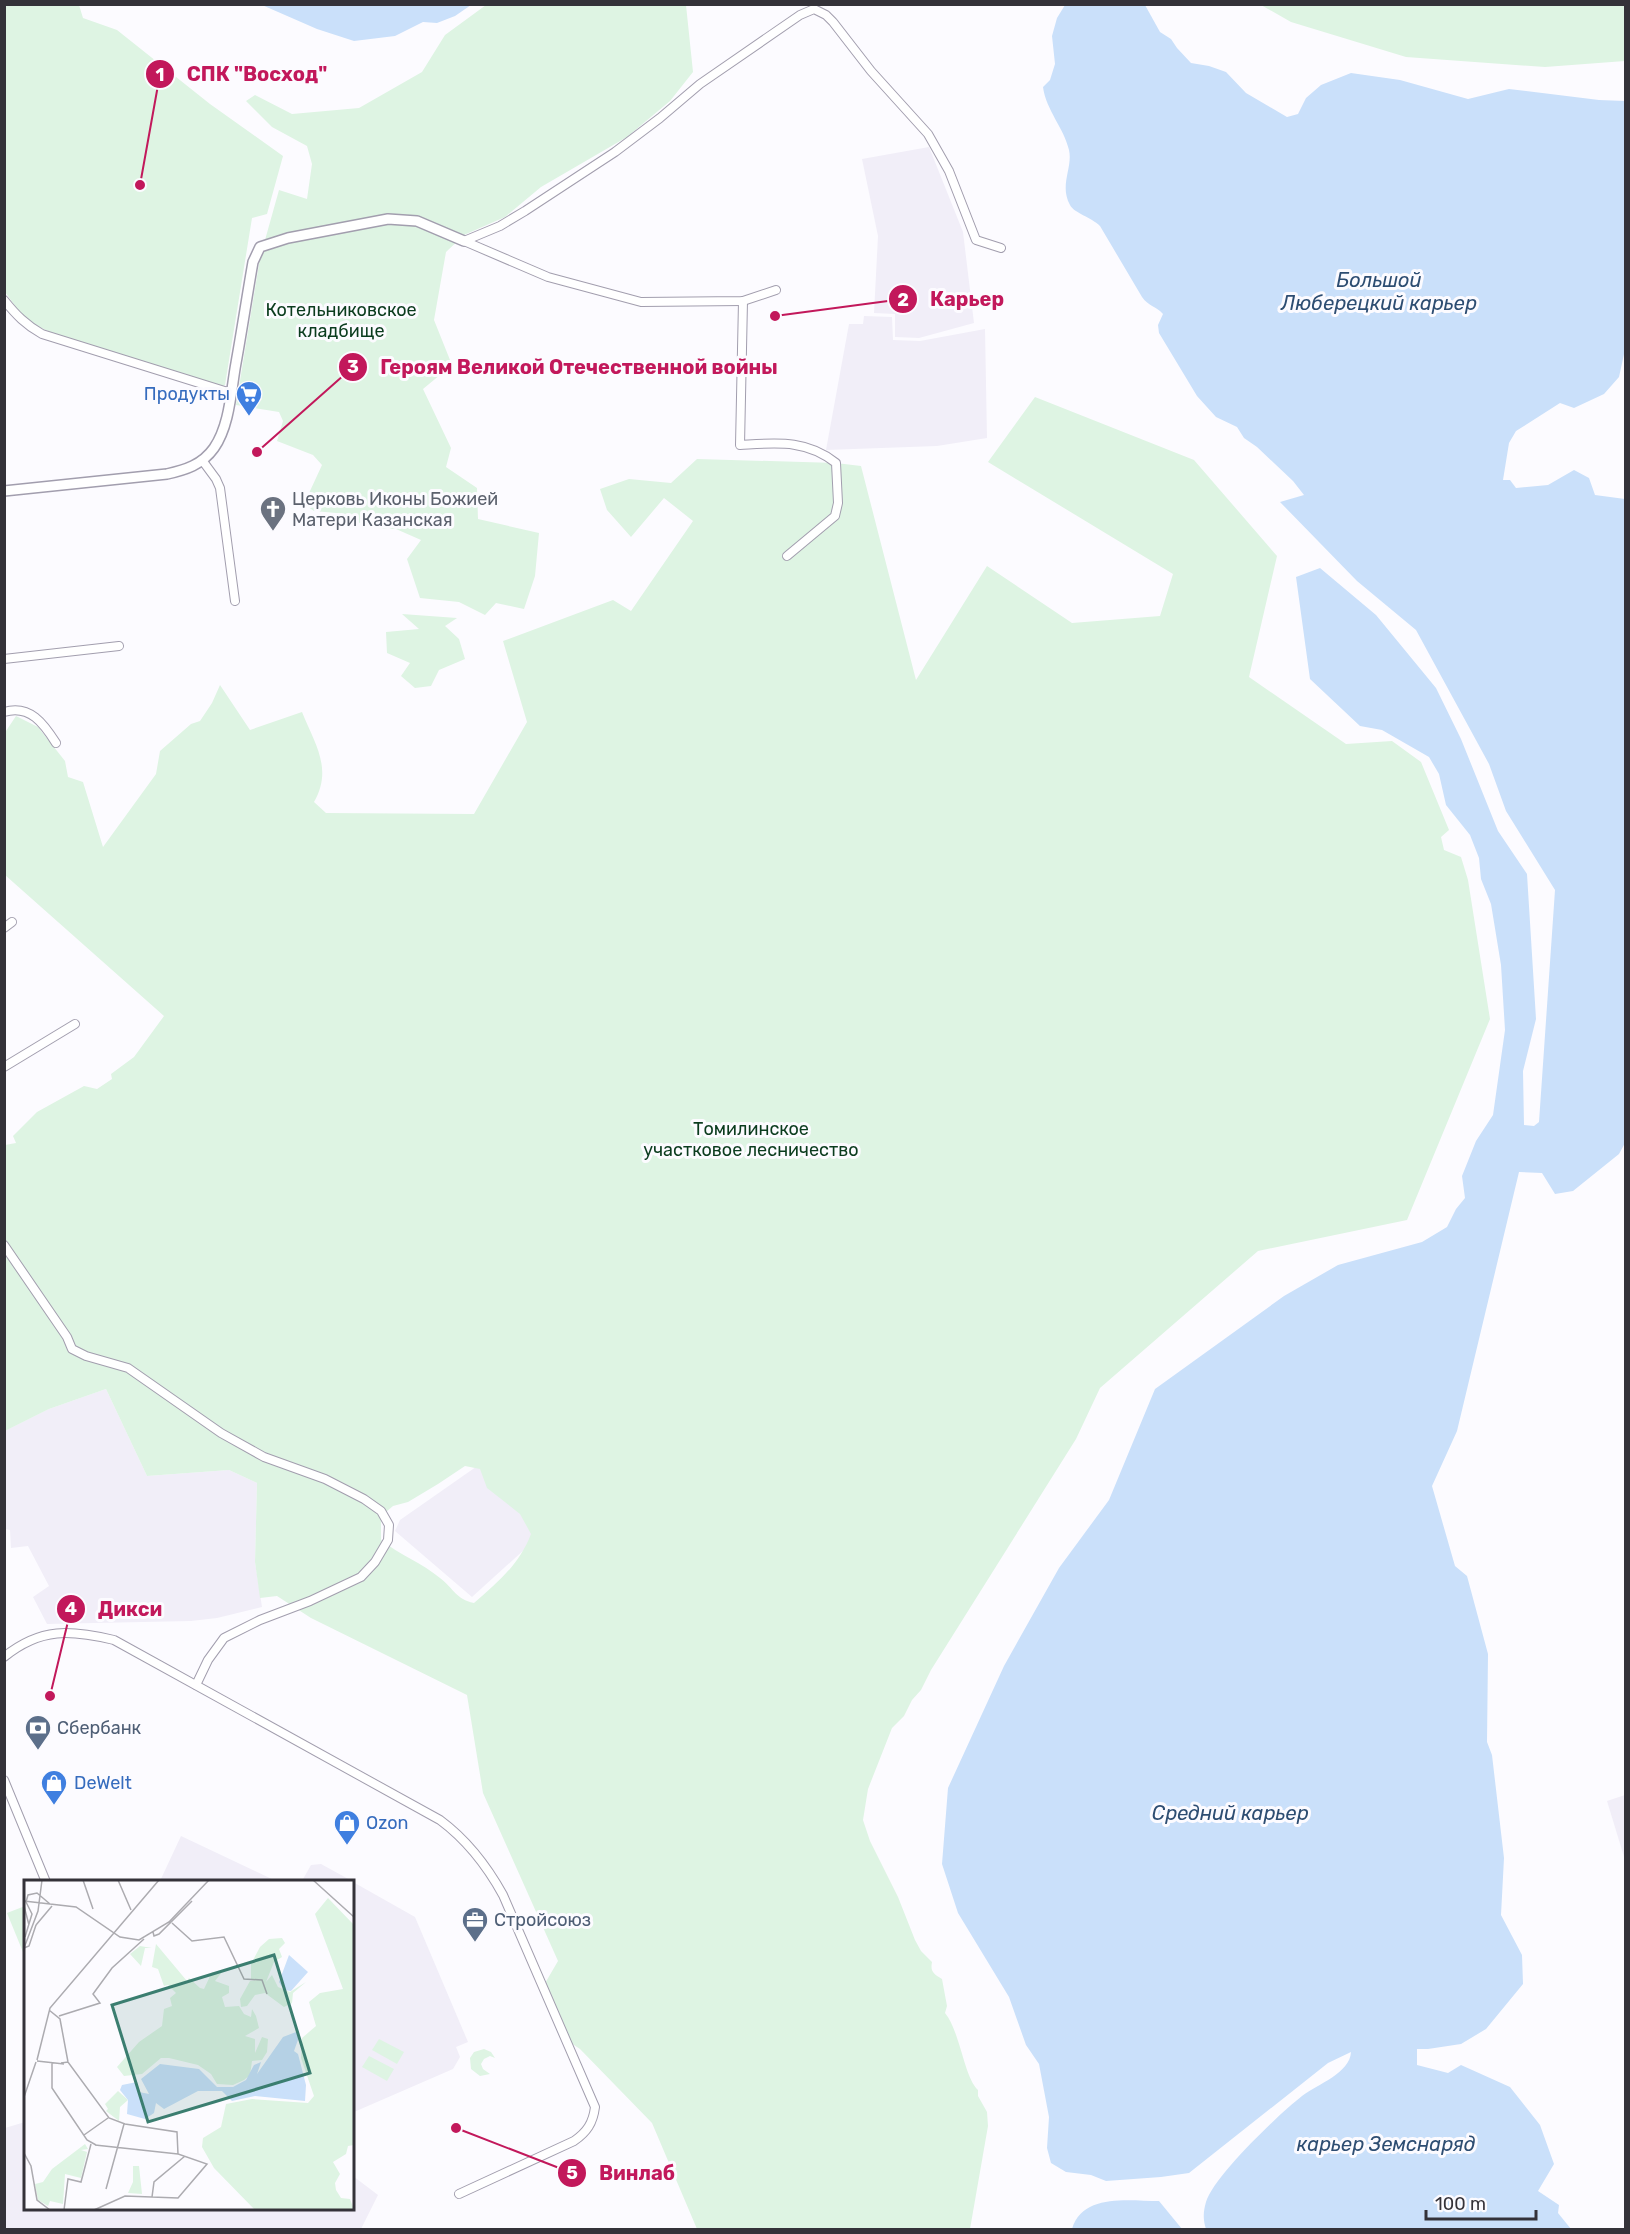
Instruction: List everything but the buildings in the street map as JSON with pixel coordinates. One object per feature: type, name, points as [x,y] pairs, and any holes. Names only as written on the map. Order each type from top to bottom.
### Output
[{"type":"street","points":[[464,241],[508,221],[615,152],[660,118],[692,89],[815,7],[833,22],[883,86],[928,134],[949,171],[976,240],[1001,248]]},
{"type":"street","points":[[4,491],[167,474],[188,468],[202,460],[214,448],[218,439],[231,393],[253,262],[260,247],[288,238],[388,219],[417,221],[548,277],[641,302],[743,301],[776,290]]},
{"type":"street","points":[[4,300],[22,321],[42,334],[231,393]]},
{"type":"street","points":[[743,301],[740,445],[783,443],[809,446],[824,453],[836,463],[838,503],[836,516],[787,556]]},
{"type":"street","points":[[202,460],[220,488],[235,601]]},
{"type":"street","points":[[4,659],[119,646]]},
{"type":"street","points":[[4,712],[18,710],[39,718],[56,743]]},
{"type":"street","points":[[4,928],[12,922]]},
{"type":"street","points":[[4,1066],[75,1024]]},
{"type":"street","points":[[4,1245],[67,1336],[72,1348],[86,1356],[128,1368],[221,1433],[264,1457],[325,1479],[364,1498],[381,1511],[389,1525],[388,1540],[375,1562],[361,1577],[229,1635],[216,1648],[196,1684]]},
{"type":"street","points":[[4,1657],[40,1637],[53,1633],[89,1635],[114,1640],[440,1820],[464,1840],[486,1868],[503,1896],[594,2101],[594,2115],[586,2132],[573,2141],[459,2194]]},
{"type":"street","points":[[4,1780],[46,1880]]},
{"type":"shaded area","points":[[929,147],[963,232],[974,323],[919,338],[895,337],[895,314],[874,313],[878,236],[862,159]]},
{"type":"shaded area","points":[[864,316],[892,317],[893,340],[920,341],[985,329],[987,438],[937,446],[826,450],[849,324],[863,324]]},
{"type":"shaded area","points":[[106,1389],[147,1476],[229,1470],[257,1483],[255,1562],[262,1607],[217,1618],[191,1621],[47,1624],[33,1597],[49,1586],[28,1546],[11,1548],[10,1530],[5,1529],[5,1431],[49,1409]]},
{"type":"shaded area","points":[[493,1455],[557,1520],[472,1597],[395,1531],[400,1520]]},
{"type":"shaded area","points":[[1626,1795],[1625,1860],[1607,1801]]},
{"type":"shaded area","points":[[181,1836],[274,1880],[160,1880]]},
{"type":"shaded area","points":[[321,1864],[350,1880],[303,1880],[311,1865]]},
{"type":"shaded area","points":[[354,1883],[415,1917],[468,2042],[456,2047],[460,2057],[453,2069],[354,2112]]},
{"type":"shaded area","points":[[24,2122],[24,2210],[354,2210],[354,2177],[378,2195],[361,2229],[5,2229],[5,2128]]},
{"type":"green space","points":[[5,5],[79,5],[83,18],[117,30],[210,104],[283,156],[267,214],[252,218],[225,385],[219,387],[57,335],[26,321],[5,292]]},
{"type":"green space","name":"Котельниковское кладбище","points":[[486,5],[686,5],[693,72],[670,101],[627,137],[541,187],[505,217],[464,235],[446,252],[434,320],[452,365],[423,389],[451,448],[446,467],[477,488],[478,519],[539,533],[535,576],[524,609],[496,603],[485,615],[459,602],[420,598],[407,559],[421,540],[396,529],[372,528],[336,513],[314,511],[304,504],[322,465],[313,455],[277,441],[283,421],[279,412],[236,405],[260,258],[279,190],[307,199],[312,164],[307,146],[272,127],[246,101],[255,95],[292,114],[359,108],[422,72],[445,35]]},
{"type":"green space","points":[[1261,5],[1625,5],[1625,61],[1545,67],[1406,57],[1291,22]]},
{"type":"green space","name":"Томилинское участковое лесничество","points":[[1035,397],[1194,460],[1277,556],[1249,677],[1346,744],[1392,741],[1421,762],[1449,830],[1441,837],[1444,850],[1461,857],[1468,880],[1490,1019],[1407,1220],[1258,1251],[1100,1388],[1076,1439],[931,1670],[921,1690],[912,1700],[904,1716],[892,1728],[868,1789],[863,1820],[870,1841],[898,1897],[915,1940],[921,1951],[932,1962],[933,1972],[942,1979],[947,2006],[945,2013],[955,2031],[969,2075],[987,2112],[988,2126],[970,2229],[697,2229],[652,2123],[580,2049],[571,2043],[544,1985],[558,1961],[483,1793],[467,1695],[311,1618],[277,1596],[260,1598],[255,1562],[257,1483],[229,1470],[147,1476],[106,1389],[49,1409],[5,1431],[5,1145],[16,1143],[13,1136],[37,1112],[84,1086],[97,1089],[112,1079],[111,1074],[134,1057],[164,1016],[5,875],[4,734],[16,716],[38,727],[65,761],[68,777],[83,782],[103,847],[156,774],[160,751],[191,724],[200,721],[220,685],[250,730],[302,712],[317,746],[322,767],[322,779],[314,802],[326,813],[474,814],[527,722],[503,641],[613,600],[631,611],[693,521],[664,498],[631,537],[607,510],[600,489],[629,479],[671,483],[697,459],[836,463],[861,466],[916,680],[987,566],[1072,623],[1160,616],[1173,574],[988,462]],"holes":[[[465,1466],[480,1469],[487,1488],[520,1514],[531,1534],[514,1564],[474,1603],[459,1596],[433,1573],[381,1540],[381,1519],[393,1506],[408,1502]]]},
{"type":"green space","points":[[402,614],[457,618],[445,626],[459,639],[465,659],[439,670],[431,686],[415,688],[401,676],[410,663],[387,653],[386,632],[419,629]]},
{"type":"green space","points":[[24,1906],[24,1955],[7,1913]]},
{"type":"green space","points":[[379,2039],[404,2052],[397,2064],[372,2050]]},
{"type":"green space","points":[[484,2049],[491,2052],[495,2058],[490,2056],[484,2059],[481,2064],[483,2069],[490,2074],[480,2076],[471,2069],[470,2058],[474,2052]]},
{"type":"green space","points":[[369,2056],[394,2069],[387,2081],[362,2067]]},
{"type":"water","points":[[471,4],[455,16],[437,23],[423,22],[395,36],[354,41],[317,29],[262,5]]},
{"type":"water","points":[[1065,5],[1145,5],[1160,32],[1171,39],[1191,63],[1226,72],[1246,93],[1287,117],[1298,114],[1306,98],[1321,85],[1351,73],[1400,80],[1468,99],[1509,89],[1625,101],[1626,345],[1619,377],[1604,394],[1574,408],[1560,403],[1516,431],[1509,443],[1503,480],[1510,480],[1516,488],[1548,485],[1574,470],[1589,478],[1595,495],[1625,499],[1625,1143],[1619,1154],[1573,1191],[1555,1194],[1542,1173],[1519,1172],[1457,1431],[1432,1486],[1455,1566],[1467,1576],[1488,1654],[1487,1742],[1492,1755],[1504,1858],[1501,1915],[1522,1955],[1523,1984],[1486,2029],[1461,2044],[1417,2049],[1417,2065],[1448,2073],[1461,2065],[1510,2087],[1540,2125],[1554,2164],[1538,2191],[1559,2205],[1558,2213],[1571,2229],[1206,2229],[1204,2209],[1206,2202],[1221,2177],[1248,2146],[1302,2096],[1339,2072],[1345,2066],[1351,2052],[1328,2063],[1189,2173],[1106,2181],[1091,2175],[1066,2172],[1051,2163],[1047,2148],[1049,2117],[1039,2064],[1026,2045],[1009,1997],[958,1913],[942,1864],[948,1788],[1004,1666],[1059,1568],[1109,1500],[1155,1389],[1284,1296],[1338,1265],[1422,1242],[1447,1227],[1456,1209],[1465,1198],[1462,1176],[1476,1141],[1493,1115],[1505,1030],[1501,965],[1491,904],[1481,879],[1479,858],[1470,835],[1446,805],[1439,774],[1429,757],[1382,730],[1360,726],[1310,679],[1296,577],[1320,568],[1376,615],[1436,688],[1461,739],[1498,831],[1527,874],[1536,1019],[1523,1071],[1524,1125],[1534,1126],[1539,1122],[1555,890],[1506,811],[1489,764],[1416,630],[1357,581],[1280,502],[1304,495],[1293,481],[1257,447],[1244,438],[1237,427],[1216,417],[1197,396],[1159,333],[1158,325],[1163,314],[1142,297],[1100,226],[1070,205],[1066,190],[1069,150],[1043,87],[1050,80],[1055,64],[1052,36],[1057,18]]},
{"type":"water","points":[[1121,2200],[1159,2201],[1182,2229],[1072,2229],[1078,2217],[1086,2209],[1096,2204]]},
{"type":"place","name":"СПК \"Восход\"","points":[[140,185]]},
{"type":"place","name":"Карьер","points":[[775,316]]},
{"type":"place","name":"Продукты","points":[[249,417]]},
{"type":"place","name":"Героям Великой Отечественной войны","points":[[257,452]]},
{"type":"place","name":"Церковь Иконы Божией Матери Казанская","points":[[273,532]]},
{"type":"place","name":"Дикси","points":[[50,1696]]},
{"type":"place","name":"Сбербанк","points":[[38,1751]]},
{"type":"place","name":"DeWelt","points":[[54,1806]]},
{"type":"place","name":"Ozon","points":[[347,1846]]},
{"type":"place","name":"Стройсоюз","points":[[475,1943]]},
{"type":"place","name":"Винлаб","points":[[456,2128]]},
{"type":"water label","name":"Большой Люберецкий карьер","points":[[1379,292]]},
{"type":"water label","name":"Средний карьер","points":[[1230,1813]]},
{"type":"water label","name":"карьер Земснаряд","points":[[1386,2144]]}]
